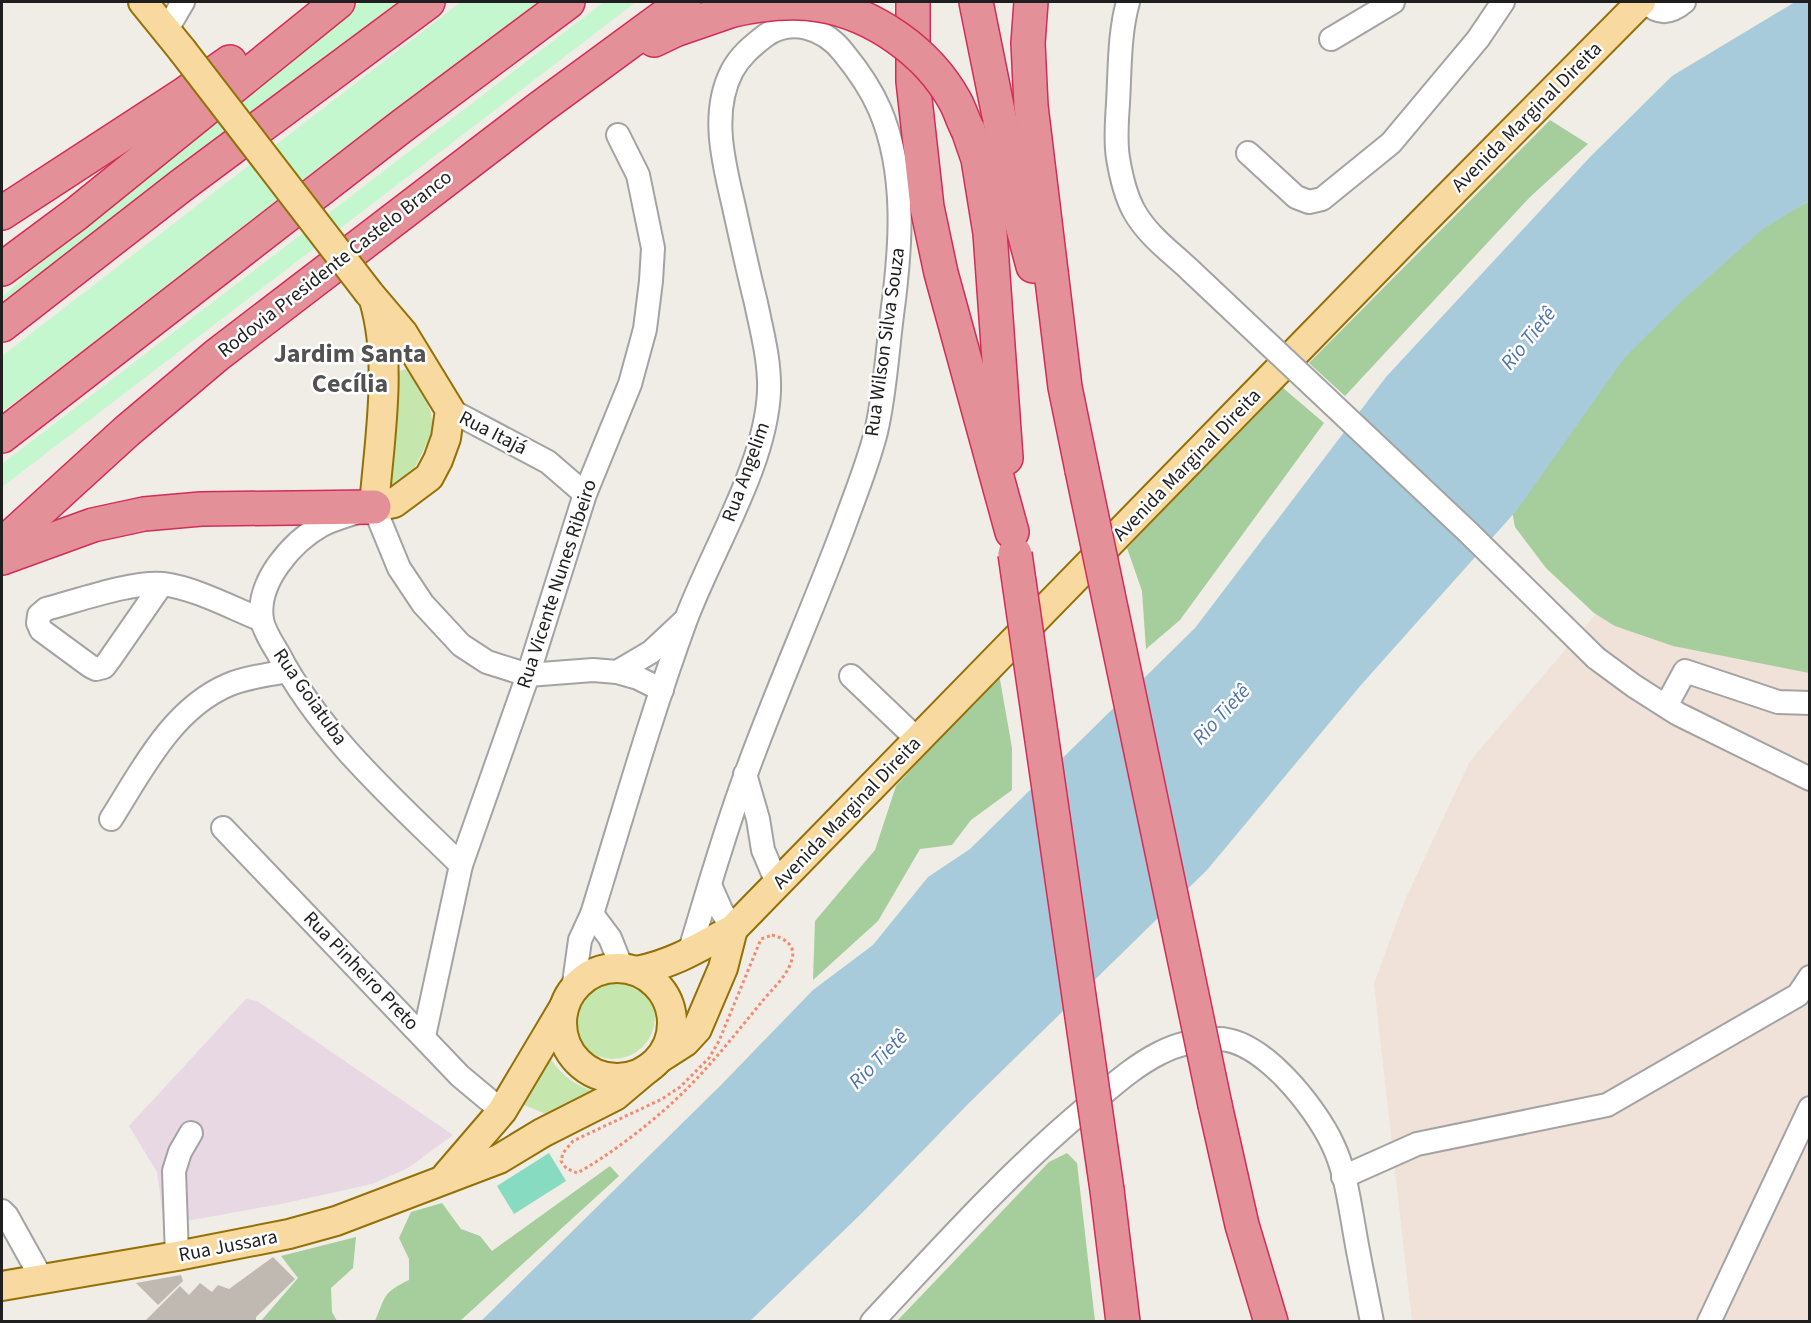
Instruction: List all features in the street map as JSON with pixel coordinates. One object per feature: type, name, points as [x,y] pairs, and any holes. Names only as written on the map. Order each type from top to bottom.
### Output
[{"type":"highway","points":[[2,213],[186,93],[314,2]]},
{"type":"highway","points":[[2,279],[76,214],[338,2]]},
{"type":"highway","points":[[2,325],[182,185],[428,2]]},
{"type":"highway","points":[[2,435],[392,134],[568,2]]},
{"type":"highway","name":"Rodovia Presidente Castelo Branco","points":[[2,545],[109,447],[217,355],[541,107],[684,2]]},
{"type":"highway","points":[[914,2],[913,81],[927,207],[941,273],[1014,543]]},
{"type":"highway","points":[[976,2],[1018,210],[1082,470],[1215,1105],[1242,1225],[1270,1322]]},
{"type":"highway","points":[[1031,2],[1028,43],[1031,106],[1066,398]]},
{"type":"highway","points":[[541,107],[643,46],[675,30],[733,10],[780,3],[818,4],[846,11],[870,22],[896,38],[924,61],[954,100],[978,159],[990,233],[1014,543],[1107,1190],[1123,1322]]},
{"type":"highway","points":[[2,269],[76,214]]},
{"type":"highway","points":[[2,558],[93,525],[144,514],[201,509],[374,507]]},
{"type":"main road","name":"Rua Itajá","points":[[143,2],[371,297],[393,320],[417,353],[450,410]]},
{"type":"main road","name":"Avenida Marginal Direita","points":[[629,969],[663,965],[733,929],[1409,236],[1643,2]]},
{"type":"main road","points":[[371,297],[380,320],[384,366],[374,507],[394,503],[429,477],[447,438],[450,410]]},
{"type":"main road","points":[[384,366],[400,356],[417,353]]},
{"type":"main road","points":[[653,1064],[668,1045],[672,1027],[671,1010],[664,993],[652,980],[629,969],[603,969],[586,977],[568,999],[562,1027],[566,1045],[577,1061],[592,1072],[611,1078],[630,1076],[653,1064],[675,1050],[697,1029],[723,968],[733,929]]},
{"type":"main road","name":"Rua Jussara","points":[[446,1177],[502,1111],[568,999]]},
{"type":"main road","name":"Rua Jussara","points":[[2,1286],[177,1256],[289,1234],[336,1221],[446,1177],[499,1159],[542,1133],[615,1096],[653,1064]]},
{"type":"main road","points":[[502,1111],[514,1123],[542,1133]]},
{"type":"street","points":[[174,40],[183,2]]},
{"type":"street","points":[[1128,2],[1120,61],[1117,156],[1124,187],[1134,212],[1149,231],[1451,516],[1596,658],[1666,706],[1809,779]]},
{"type":"street","points":[[1331,39],[1393,2]]},
{"type":"street","points":[[1248,153],[1296,196],[1309,202],[1322,199],[1391,143],[1478,39],[1503,2]]},
{"type":"street","points":[[1643,2],[1654,10],[1668,12],[1684,2]]},
{"type":"street","name":"Rua Angelim","points":[[568,999],[580,940],[592,914],[662,690],[686,619],[743,489],[761,437],[768,404],[769,378],[764,340],[725,168],[720,130],[723,98],[730,74],[745,52],[772,30],[796,24],[821,32],[838,45]]},
{"type":"street","name":"Rua Wilson Silva Souza","points":[[689,953],[746,774],[853,502],[875,435],[881,406],[899,248],[896,168],[889,132],[878,104],[838,45]]},
{"type":"street","name":"Rua Vicente Nunes Ribeiro","points":[[424,1036],[461,866],[538,645],[585,494],[630,384],[645,329],[653,248],[638,175],[618,135]]},
{"type":"street","name":"Rua Itajá","points":[[450,410],[548,462],[585,494]]},
{"type":"street","points":[[162,584],[104,667],[96,669],[41,630],[38,623],[39,615],[46,609],[105,592],[162,584],[190,591],[262,620],[263,600],[270,578],[303,537],[324,524],[374,507],[399,568],[423,604],[461,645],[487,662],[528,675],[593,670],[617,672],[638,678],[662,690]]},
{"type":"street","points":[[617,672],[651,652],[686,619]]},
{"type":"street","name":"Rua Goiatuba","points":[[262,620],[287,671],[342,744],[461,866]]},
{"type":"street","points":[[487,662],[514,658],[538,645],[546,660],[560,673]]},
{"type":"street","points":[[111,819],[153,752],[175,724],[202,699],[228,685],[287,671]]},
{"type":"street","points":[[1666,706],[1685,671],[1778,702],[1809,703]]},
{"type":"street","points":[[851,676],[918,740]]},
{"type":"street","points":[[746,774],[758,819],[763,850],[778,885]]},
{"type":"street","name":"Rua Pinheiro Preto","points":[[223,828],[460,1076],[502,1111]]},
{"type":"street","points":[[710,885],[721,910],[733,929]]},
{"type":"street","points":[[592,914],[629,969]]},
{"type":"street","points":[[1343,1177],[1417,1144],[1607,1105],[1798,995],[1809,977]]},
{"type":"street","points":[[872,1322],[974,1212],[1056,1132],[1132,1070],[1160,1053],[1183,1044],[1218,1039],[1242,1044],[1266,1060],[1312,1109],[1333,1144],[1343,1177],[1372,1322]]},
{"type":"street","points":[[1709,1322],[1809,1108]]},
{"type":"street","points":[[177,1256],[174,1171],[180,1152],[191,1133]]},
{"type":"street","points":[[2,1211],[42,1279]]},
{"type":"shaded area","points":[[1809,429],[1809,1321],[1412,1321],[1374,984],[1405,900],[1470,761],[1619,587]]},
{"type":"shaded area","points":[[246,999],[257,1001],[453,1135],[408,1168],[372,1184],[281,1204],[164,1225],[157,1172],[129,1126]]},
{"type":"green space","points":[[361,2],[405,2],[2,307],[2,297],[202,125]]},
{"type":"green space","points":[[461,2],[544,2],[2,412],[2,356]]},
{"type":"green space","points":[[604,2],[636,2],[2,487],[2,464]]},
{"type":"green space","points":[[1550,120],[1588,144],[1530,197],[1345,396],[1309,363]]},
{"type":"green space","points":[[1809,201],[1809,673],[1673,646],[1615,626],[1594,613],[1546,568],[1515,527],[1512,511],[1571,406],[1742,239]]},
{"type":"green space","points":[[406,369],[416,375],[431,413],[433,426],[414,469],[399,483],[387,486],[397,372]]},
{"type":"green space","points":[[1282,387],[1324,423],[1180,620],[1146,649],[1142,591],[1127,548]]},
{"type":"green space","points":[[999,674],[1012,748],[1012,790],[971,820],[952,845],[920,849],[878,921],[813,980],[815,921],[875,850],[896,786]]},
{"type":"green space","points":[[613,975],[629,978],[643,987],[652,1001],[655,1017],[652,1033],[643,1047],[629,1056],[613,1059],[597,1056],[583,1047],[574,1033],[571,1017],[574,1001],[583,987],[597,978]]},
{"type":"green space","points":[[545,1051],[555,1065],[572,1081],[595,1091],[546,1114],[524,1105],[524,1086]]},
{"type":"green space","points":[[549,1153],[566,1181],[514,1214],[497,1186]]},
{"type":"green space","points":[[1067,1153],[1077,1163],[1095,1321],[897,1321],[1049,1162]]},
{"type":"green space","points":[[610,1166],[619,1176],[460,1321],[375,1321],[383,1300],[389,1292],[409,1280],[409,1259],[399,1238],[411,1212],[442,1203],[461,1229],[480,1236],[492,1251]]},
{"type":"green space","points":[[356,1237],[353,1268],[331,1288],[332,1312],[337,1321],[261,1321],[298,1278],[281,1256]]},
{"type":"water","name":"Rio Tietê","points":[[1795,2],[1809,2],[1809,201],[1763,229],[1685,298],[1625,357],[1517,510],[1361,685],[1207,870],[750,1321],[480,1322],[721,1085],[813,990],[873,945],[928,877],[970,849],[1195,628],[1386,377],[1590,157],[1672,76]]},
{"type":"building","points":[[273,1257],[295,1279],[256,1317],[256,1322],[144,1322],[180,1286],[189,1295],[200,1283],[212,1292],[218,1285],[229,1289]]},
{"type":"building","points":[[181,1275],[183,1281],[158,1305],[136,1283]]},
{"type":"district","name":"Jardim Santa Cecília","points":[[350,368]]}]
